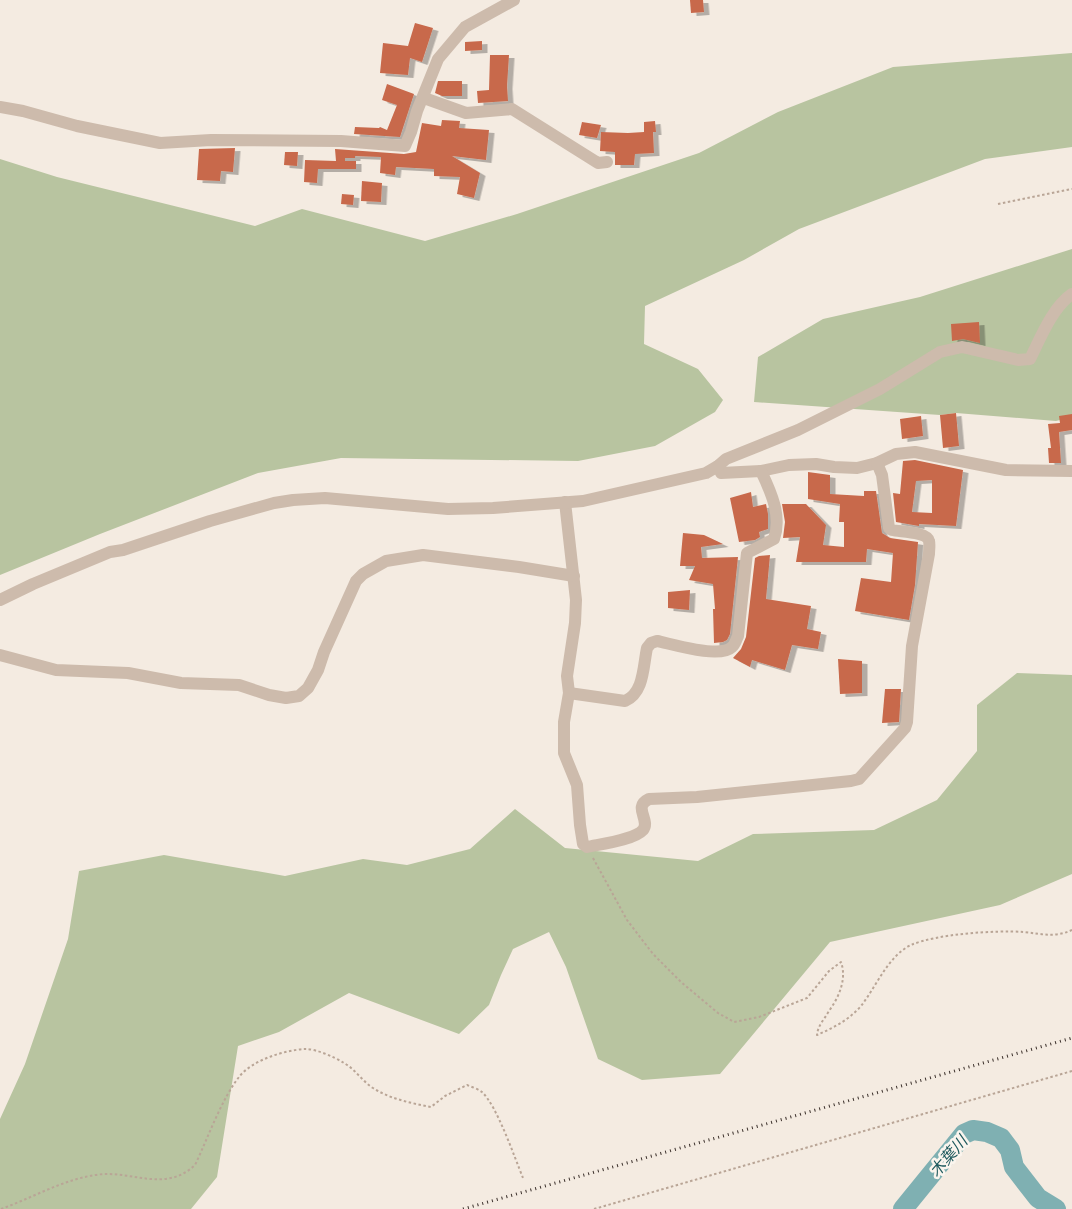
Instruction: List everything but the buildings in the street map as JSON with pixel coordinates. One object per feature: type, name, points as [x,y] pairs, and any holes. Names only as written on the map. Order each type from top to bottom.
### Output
[{"type":"street","points":[[0,107],[108,133],[160,143],[211,140],[341,141],[405,146],[438,59],[464,26],[514,0]]},
{"type":"street","points":[[424,98],[466,113],[512,109],[598,162],[607,162]]},
{"type":"street","points":[[0,600],[110,552],[123,550],[210,521],[274,503],[325,498],[448,509],[493,508],[583,501],[697,475],[718,466],[726,459],[798,430],[880,389],[940,352],[962,346],[1018,360],[1030,359],[1050,320],[1066,298],[1072,294]]},
{"type":"street","points":[[718,466],[721,473],[761,471],[789,465],[816,464],[857,468],[878,463],[896,454],[915,452],[1006,470],[1072,471]]},
{"type":"street","points":[[565,502],[576,600],[575,623],[567,676],[569,693],[564,722],[564,753],[577,785],[583,844],[587,847],[623,840],[643,831],[645,825],[642,806],[644,801],[649,799],[698,797],[851,782],[859,779],[905,728],[908,716],[909,670],[912,646],[929,554],[929,541],[927,537],[921,534],[889,528],[882,475],[878,463]]},
{"type":"street","points":[[569,693],[625,701],[632,698],[639,690],[647,648],[651,643],[657,641],[704,651],[726,651],[732,647],[738,636],[747,553],[774,539],[777,530],[774,499],[761,471]]},
{"type":"street","points":[[0,655],[56,670],[128,673],[181,683],[239,685],[269,695],[286,698],[299,696],[308,688],[318,670],[324,652],[356,581],[363,574],[386,561],[423,555],[574,576]]},
{"type":"path","points":[[998,204],[1072,189]]},
{"type":"path","points":[[587,847],[627,920],[653,954],[681,982],[718,1013],[734,1022],[759,1017],[807,998],[829,971],[841,962],[844,979],[830,1010],[818,1028],[817,1036],[839,1024],[859,1008],[893,960],[909,946],[937,937],[999,932],[1023,932],[1054,936],[1072,930]]},
{"type":"path","points":[[1,1209],[66,1183],[96,1174],[131,1175],[152,1180],[168,1180],[188,1172],[195,1165],[225,1101],[240,1075],[261,1060],[283,1053],[306,1049],[331,1056],[347,1064],[372,1088],[397,1100],[430,1107],[445,1096],[467,1085],[480,1090],[496,1115],[523,1178]]},
{"type":"path","points":[[594,1209],[1072,1071]]},
{"type":"green space","points":[[1072,53],[1072,147],[985,159],[799,229],[744,260],[645,306],[644,344],[698,369],[723,400],[715,412],[655,446],[578,461],[341,458],[258,473],[0,575],[0,159],[57,177],[255,226],[302,209],[425,241],[517,214],[699,153],[778,112],[893,67]]},
{"type":"green space","points":[[1072,249],[1072,417],[1056,421],[956,413],[940,415],[754,402],[758,357],[823,319],[920,297]]},
{"type":"green space","points":[[1017,673],[1072,675],[1072,874],[1000,905],[830,942],[720,1074],[642,1080],[598,1059],[566,967],[549,932],[513,949],[489,1005],[459,1034],[349,993],[279,1032],[238,1046],[217,1177],[191,1209],[0,1209],[0,1119],[25,1064],[68,939],[79,871],[164,855],[285,876],[363,859],[407,865],[470,849],[515,809],[565,848],[698,861],[753,834],[874,830],[937,800],[977,751],[977,705]]},
{"type":"waterway","name":"木葉川","points":[[903,1209],[964,1134],[973,1130],[987,1132],[1001,1138],[1010,1150],[1014,1167],[1038,1198],[1056,1209]]},
{"type":"railway","points":[[463,1209],[1072,1038]]}]
